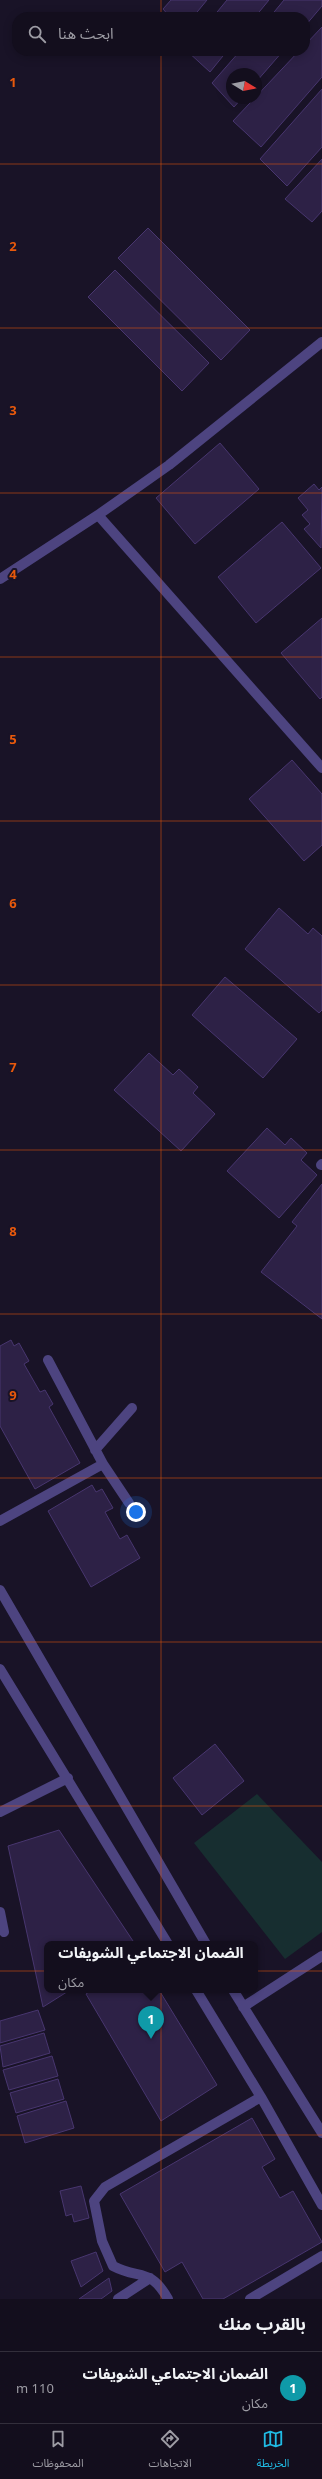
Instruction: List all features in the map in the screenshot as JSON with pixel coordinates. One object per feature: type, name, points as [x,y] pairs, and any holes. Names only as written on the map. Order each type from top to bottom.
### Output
[{"type":"street","points":[[0,579],[98,515],[170,465],[322,342]]},
{"type":"street","points":[[98,515],[322,768]]},
{"type":"street","points":[[48,1360],[95,1450],[129,1503]]},
{"type":"street","points":[[95,1450],[132,1408]]},
{"type":"street","points":[[0,1521],[103,1464]]},
{"type":"street","points":[[0,1590],[204,1941]]},
{"type":"street","points":[[0,1669],[166,1941]]},
{"type":"street","points":[[0,1812],[68,1778]]},
{"type":"street","points":[[0,1912],[4,1932]]},
{"type":"street","points":[[243,2007],[322,1956]]},
{"type":"street","points":[[198,1993],[261,2097],[322,2205]]},
{"type":"street","points":[[235,1993],[322,2133]]},
{"type":"street","points":[[168,2299],[159,2283],[142,2273],[128,2273],[113,2266],[102,2241],[94,2201],[105,2187],[261,2097]]},
{"type":"street","points":[[250,2299],[322,2256]]},
{"type":"street","points":[[118,2299],[150,2278]]},
{"type":"green space","points":[[257,1794],[322,1862],[322,1932],[285,1959],[194,1843]]},
{"type":"building","points":[[171,0],[207,0],[197,12],[166,12],[163,9]]},
{"type":"building","points":[[227,0],[269,0],[259,12],[217,12]]},
{"type":"building","points":[[284,0],[322,0],[322,6],[310,20],[310,12],[274,12]]},
{"type":"building","points":[[322,27],[322,77],[261,147],[233,121],[249,104],[262,104],[262,90],[294,56],[310,56],[310,40]]},
{"type":"building","points":[[192,56],[223,56],[210,72]]},
{"type":"building","points":[[236,56],[279,56],[262,75],[262,68],[226,68],[226,98],[212,83]]},
{"type":"building","points":[[322,89],[322,147],[287,186],[260,159]]},
{"type":"building","points":[[322,159],[322,211],[312,222],[285,199]]},
{"type":"building","points":[[148,228],[250,330],[221,360],[118,258]]},
{"type":"building","points":[[115,270],[209,363],[182,391],[88,297]]},
{"type":"building","points":[[220,443],[259,489],[195,544],[156,498]]},
{"type":"building","points":[[314,484],[319,490],[322,487],[321,548],[304,529],[310,524],[302,515],[308,510],[298,498]]},
{"type":"building","points":[[282,522],[321,568],[256,623],[218,577]]},
{"type":"building","points":[[322,618],[322,697],[320,699],[281,653]]},
{"type":"building","points":[[292,760],[322,794],[322,845],[304,861],[249,799]]},
{"type":"building","points":[[279,908],[308,934],[313,928],[322,936],[322,1010],[319,1013],[245,949]]},
{"type":"building","points":[[225,977],[297,1039],[263,1078],[192,1015]]},
{"type":"building","points":[[149,1053],[173,1075],[179,1069],[198,1087],[193,1093],[215,1114],[181,1151],[114,1090]]},
{"type":"building","points":[[267,1128],[285,1145],[291,1138],[307,1153],[301,1160],[317,1175],[279,1218],[227,1171]]},
{"type":"building","points":[[322,1184],[322,1319],[261,1272],[297,1226],[292,1222]]},
{"type":"building","points":[[11,1340],[14,1346],[19,1343],[29,1361],[24,1364],[40,1392],[45,1390],[53,1404],[49,1407],[80,1463],[35,1489],[0,1426],[0,1346]]},
{"type":"building","points":[[92,1485],[96,1492],[102,1489],[113,1508],[105,1512],[120,1539],[127,1535],[140,1558],[91,1587],[48,1511]]},
{"type":"building","points":[[215,1744],[244,1781],[202,1815],[173,1778]]},
{"type":"building","points":[[59,1830],[133,1941],[44,1941],[44,1993],[65,1993],[43,2007],[8,1846]]},
{"type":"building","points":[[161,1993],[217,2085],[161,2121],[86,1994]]},
{"type":"building","points":[[38,2010],[45,2030],[0,2043],[0,2021]]},
{"type":"building","points":[[44,2033],[50,2053],[3,2067],[0,2046]]},
{"type":"building","points":[[52,2056],[58,2076],[9,2090],[3,2070]]},
{"type":"building","points":[[58,2079],[64,2099],[16,2113],[10,2093]]},
{"type":"building","points":[[66,2101],[74,2128],[25,2143],[17,2116]]},
{"type":"building","points":[[252,2118],[275,2159],[262,2167],[280,2198],[293,2191],[322,2242],[223,2299],[203,2299],[182,2262],[165,2272],[120,2194]]},
{"type":"building","points":[[81,2186],[89,2218],[74,2222],[72,2214],[66,2216],[60,2191]]},
{"type":"building","points":[[96,2252],[103,2271],[81,2287],[71,2261]]},
{"type":"building","points":[[109,2278],[112,2291],[101,2299],[79,2299]]},
{"type":"place","name":"الضمان الاجتماعي الشويفات","points":[[151,2039]]}]
